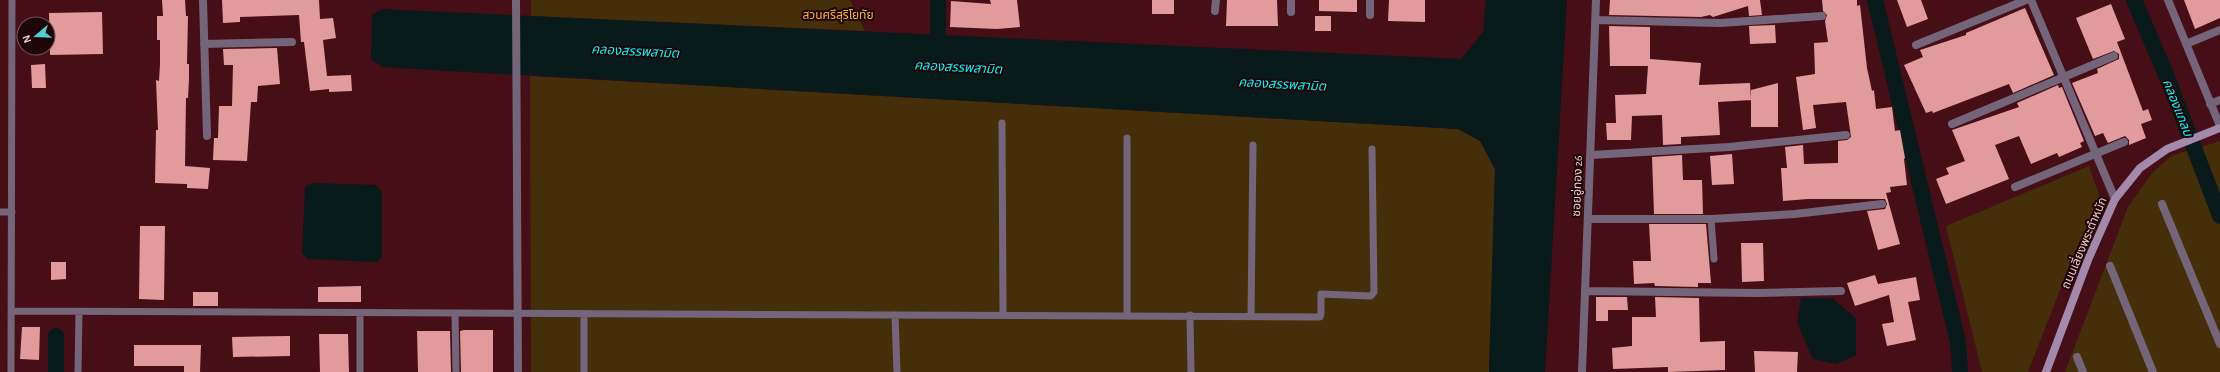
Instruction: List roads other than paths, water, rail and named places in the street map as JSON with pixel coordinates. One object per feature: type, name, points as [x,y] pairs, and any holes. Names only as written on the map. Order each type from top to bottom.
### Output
[{"type":"street","points":[[203,0],[207,136]]},
{"type":"street","points":[[516,0],[518,372]]},
{"type":"street","points":[[1215,11],[1216,0]]},
{"type":"street","points":[[1290,12],[1291,0]]},
{"type":"street","points":[[1370,0],[1370,16]]},
{"type":"street","name":"ซอยอู่ทอง 26","points":[[1582,372],[1596,0]]},
{"type":"street","points":[[1916,45],[2026,0]]},
{"type":"street","points":[[2031,0],[2115,199]]},
{"type":"street","points":[[2168,0],[2220,127]]},
{"type":"street","points":[[1596,20],[1720,23],[1822,16]]},
{"type":"street","points":[[2186,44],[2220,30]]},
{"type":"street","points":[[204,44],[292,42]]},
{"type":"street","points":[[1952,124],[2114,56]]},
{"type":"street","points":[[2210,104],[2220,100]]},
{"type":"street","name":"ถนนเลี่ยงพระตำหนัก","points":[[2046,372],[2088,260],[2115,199],[2140,168],[2167,149],[2220,127]]},
{"type":"street","points":[[1591,155],[1729,148],[1846,135]]},
{"type":"street","points":[[2015,187],[2124,142]]},
{"type":"street","points":[[1588,219],[1712,219],[1794,214],[1882,204]]},
{"type":"street","points":[[2162,204],[2220,344]]},
{"type":"street","points":[[2110,266],[2153,372]]},
{"type":"street","points":[[1585,292],[1756,293],[1841,291]]},
{"type":"street","points":[[2077,358],[2083,372]]},
{"type":"lane","points":[[11,372],[12,0]]},
{"type":"lane","points":[[1002,123],[1003,315]]},
{"type":"lane","points":[[1127,315],[1128,138]]},
{"type":"lane","points":[[1251,316],[1253,145]]},
{"type":"lane","points":[[11,311],[455,314],[1190,315],[1320,317],[1322,314],[1321,294],[1374,295],[1372,149]]},
{"type":"lane","points":[[0,212],[12,212]]},
{"type":"lane","points":[[1712,219],[1714,259]]},
{"type":"lane","points":[[78,372],[80,312]]},
{"type":"lane","points":[[360,313],[360,372]]},
{"type":"lane","points":[[455,314],[456,372]]},
{"type":"lane","points":[[584,314],[584,372]]},
{"type":"lane","points":[[895,315],[896,372]]},
{"type":"lane","points":[[1190,315],[1191,372]]},
{"type":"water","name":"คลองสรรพสามิต","points":[[1486,0],[1567,0],[1545,372],[1489,372],[1495,169],[1480,141],[1458,129],[382,67],[371,59],[372,15],[381,9],[1461,59],[1483,32]]},
{"type":"water","points":[[312,183],[376,185],[382,192],[382,257],[377,262],[308,259],[302,253],[305,187]]},
{"type":"water","points":[[1801,298],[1832,298],[1856,318],[1856,355],[1836,364],[1813,359],[1797,322]]},
{"type":"waterway","name":"คลองสรรพสามิต","points":[[938,0],[938,56]]},
{"type":"waterway","points":[[1875,0],[1958,342],[1960,372]]},
{"type":"waterway","name":"คลองแกลบ","points":[[2134,0],[2169,82],[2220,216]]},
{"type":"waterway","points":[[56,336],[56,372]]},
{"type":"park label","name":"สวนศรีสุริโยทัย","points":[[838,15]]}]
